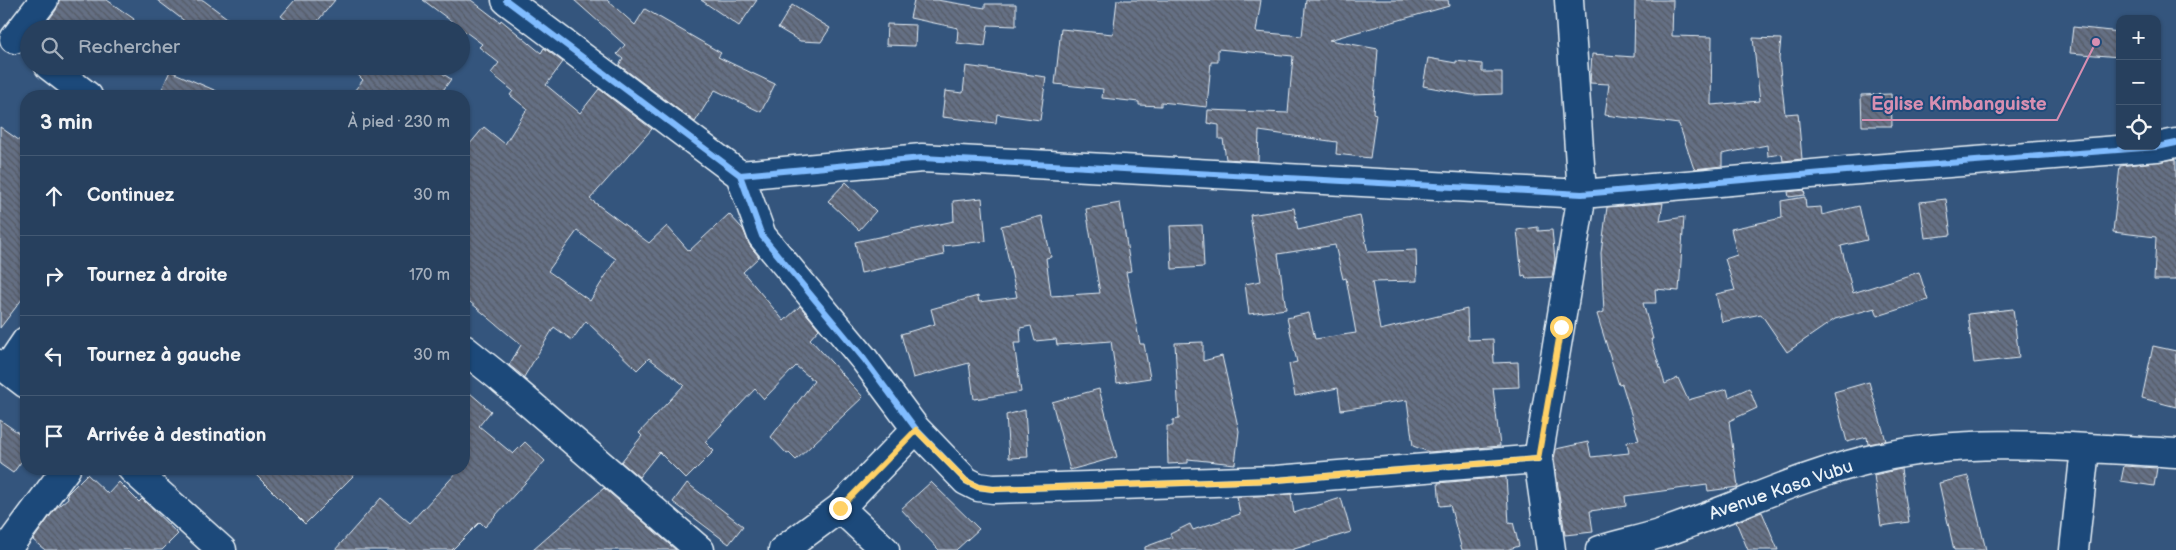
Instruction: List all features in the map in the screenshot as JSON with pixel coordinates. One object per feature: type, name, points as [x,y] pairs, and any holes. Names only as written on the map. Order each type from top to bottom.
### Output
[{"type":"street","points":[[29,20],[44,0]]},
{"type":"street","points":[[506,0],[740,175],[762,236],[864,359],[916,430],[966,481],[978,487],[993,489],[1276,480],[1538,459]]},
{"type":"street","points":[[1551,550],[1538,459],[1582,194],[1569,0]]},
{"type":"street","points":[[61,75],[80,90]]},
{"type":"street","points":[[740,175],[922,158],[1582,194],[1846,170],[2176,144]]},
{"type":"street","points":[[11,373],[20,354]]},
{"type":"street","points":[[470,355],[499,377],[700,550]]},
{"type":"street","points":[[783,550],[840,508],[916,430]]},
{"type":"street","name":"Avenue Kasa Vubu","points":[[1600,550],[1658,534],[1810,476],[1878,457],[1942,447],[1993,444],[2176,453]]},
{"type":"street","points":[[2074,550],[2085,448]]},
{"type":"street","points":[[6,550],[62,475]]},
{"type":"street","points":[[139,475],[222,550]]},
{"type":"street","points":[[840,508],[885,550]]},
{"type":"building","points":[[59,0],[107,0],[134,19],[48,20],[56,10]]},
{"type":"building","points":[[157,0],[203,0],[230,20],[183,20]]},
{"type":"building","points":[[295,0],[335,0],[318,20],[286,20],[281,16]]},
{"type":"building","points":[[423,0],[471,0],[500,22],[501,20],[541,53],[544,48],[563,62],[546,85],[580,113],[599,89],[652,129],[590,199],[649,243],[667,226],[689,251],[729,214],[743,229],[750,246],[759,257],[743,272],[784,321],[800,306],[819,329],[810,339],[863,397],[796,460],[789,453],[787,454],[771,437],[814,381],[796,366],[764,399],[755,389],[705,442],[714,451],[686,479],[659,452],[639,477],[621,462],[642,436],[639,433],[684,385],[649,358],[637,370],[586,321],[572,340],[554,327],[524,377],[509,365],[521,345],[470,302],[470,144],[484,127],[505,144],[527,109],[510,95],[513,91],[491,73],[499,63],[479,47],[482,44],[470,35],[470,20],[450,20]],"holes":[[[577,231],[616,259],[590,301],[548,271]]]},
{"type":"building","points":[[574,0],[607,0],[635,25],[645,9],[721,53],[718,57],[775,84],[761,112],[715,90],[695,122],[619,65],[623,59],[617,54],[625,45]]},
{"type":"building","points":[[701,0],[757,0],[739,26]]},
{"type":"building","points":[[914,0],[937,0],[985,8],[985,4],[1016,4],[1016,26],[988,25],[985,46],[957,43],[958,28],[910,18]]},
{"type":"building","points":[[1117,0],[1261,0],[1256,32],[1302,36],[1306,0],[1448,0],[1449,6],[1329,40],[1378,49],[1373,113],[1376,114],[1370,158],[1336,154],[1337,142],[1259,131],[1258,161],[1226,159],[1223,139],[1219,139],[1219,125],[1207,123],[1208,110],[1288,113],[1293,56],[1218,49],[1218,62],[1211,62],[1207,107],[1161,102],[1161,106],[1139,105],[1139,102],[1102,98],[1103,89],[1055,84],[1061,29],[1113,34]]},
{"type":"building","points":[[1635,0],[1673,0],[1672,36],[1712,37],[1711,105],[1760,101],[1753,38],[1781,39],[1779,59],[1785,114],[1798,113],[1802,159],[1783,161],[1782,154],[1768,156],[1767,145],[1722,154],[1722,166],[1694,169],[1679,124],[1605,115],[1609,84],[1590,83],[1592,54],[1634,57]]},
{"type":"building","points":[[792,5],[830,28],[821,42],[800,41],[778,28]]},
{"type":"building","points":[[887,24],[916,25],[915,46],[886,45]]},
{"type":"building","points":[[2073,27],[2116,32],[2116,57],[2070,53]]},
{"type":"building","points":[[1428,58],[1456,63],[1456,61],[1482,64],[1482,72],[1502,72],[1502,94],[1472,95],[1423,86]]},
{"type":"building","points":[[966,66],[1046,77],[1040,120],[997,114],[996,123],[942,117],[945,91],[963,93]]},
{"type":"building","points":[[168,75],[179,75],[214,90],[162,90]]},
{"type":"building","points":[[358,75],[445,75],[451,79],[443,90],[355,90],[363,80]]},
{"type":"building","points":[[1891,94],[1892,126],[1862,126],[1861,95]]},
{"type":"building","points":[[0,127],[20,141],[20,302],[0,328]]},
{"type":"building","points":[[2176,159],[2176,280],[2154,280],[2156,237],[2113,232],[2120,166]]},
{"type":"building","points":[[846,182],[876,211],[859,230],[828,201]]},
{"type":"building","points":[[1804,190],[1805,195],[1789,197],[1788,192]]},
{"type":"building","points":[[1805,197],[1806,208],[1821,207],[1822,215],[1859,206],[1867,240],[1841,246],[1853,293],[1919,272],[1928,300],[1878,316],[1875,308],[1835,319],[1787,352],[1761,314],[1722,322],[1716,294],[1735,290],[1725,259],[1737,255],[1731,229],[1782,218],[1781,201]]},
{"type":"building","points":[[982,198],[986,241],[943,246],[944,255],[861,273],[855,242],[954,221],[953,201]]},
{"type":"building","points":[[1946,199],[1951,235],[1925,238],[1920,202]]},
{"type":"building","points":[[1120,203],[1131,271],[1126,272],[1140,344],[1144,344],[1150,378],[1117,383],[1111,341],[1057,345],[1056,339],[1035,341],[1031,326],[1020,328],[1021,343],[1014,343],[1021,392],[974,399],[969,363],[913,378],[901,334],[935,324],[931,309],[978,296],[979,302],[1017,297],[1001,226],[1042,216],[1051,257],[1046,258],[1051,296],[1100,293],[1086,209]]},
{"type":"building","points":[[1663,203],[1660,221],[1684,217],[1679,291],[1655,289],[1656,303],[1643,303],[1653,339],[1651,339],[1665,384],[1678,378],[1688,400],[1727,389],[1729,397],[1749,388],[1757,408],[1729,421],[1738,487],[1708,491],[1707,485],[1625,496],[1626,506],[1590,511],[1593,532],[1565,535],[1554,459],[1556,449],[1588,442],[1591,457],[1629,453],[1627,442],[1639,440],[1622,384],[1619,385],[1597,314],[1604,312],[1601,253],[1607,207]]},
{"type":"building","points":[[1294,208],[1298,230],[1360,216],[1368,252],[1416,250],[1417,281],[1372,282],[1380,330],[1467,309],[1468,340],[1493,339],[1494,363],[1518,362],[1519,387],[1493,388],[1500,446],[1429,452],[1413,446],[1407,400],[1341,410],[1338,388],[1295,396],[1289,364],[1297,362],[1287,318],[1309,313],[1315,339],[1356,333],[1346,278],[1343,279],[1335,245],[1278,254],[1286,309],[1249,314],[1245,284],[1261,281],[1250,215]]},
{"type":"building","points":[[1202,225],[1204,267],[1172,269],[1170,226]]},
{"type":"building","points":[[1538,227],[1538,231],[1552,230],[1555,260],[1552,277],[1526,278],[1525,275],[1522,276],[1517,230]]},
{"type":"building","points":[[2013,309],[2019,358],[1974,363],[1968,314]]},
{"type":"building","points":[[1203,342],[1203,361],[1222,356],[1239,431],[1235,464],[1188,459],[1188,463],[1168,464],[1167,426],[1173,426],[1173,420],[1179,419],[1175,343]]},
{"type":"building","points":[[2153,346],[2176,351],[2176,407],[2142,398]]},
{"type":"building","points":[[1869,382],[1886,441],[1868,444],[1867,437],[1847,442],[1834,392]]},
{"type":"building","points":[[1099,389],[1117,457],[1070,470],[1052,402]]},
{"type":"building","points":[[470,393],[491,411],[479,426],[513,454],[525,442],[545,461],[485,527],[480,522],[452,550],[335,550],[381,498],[410,523],[454,475],[470,475]]},
{"type":"building","points":[[1025,410],[1028,457],[1009,458],[1006,415]]},
{"type":"building","points":[[0,420],[20,434],[20,463],[13,473],[0,464]]},
{"type":"building","points":[[2124,466],[2157,468],[2154,486],[2121,481]]},
{"type":"building","points":[[1901,469],[1909,522],[1881,526],[1874,475]]},
{"type":"building","points":[[86,475],[108,494],[119,482],[139,502],[142,499],[178,534],[162,550],[45,550],[33,540],[55,509],[68,498],[67,494]]},
{"type":"building","points":[[256,475],[354,475],[305,524]]},
{"type":"building","points":[[1968,476],[1986,550],[1954,550],[1939,483]]},
{"type":"building","points":[[1506,477],[1509,523],[1513,522],[1519,546],[1506,550],[1462,550],[1450,505],[1440,506],[1438,483]]},
{"type":"building","points":[[931,482],[979,529],[956,550],[939,550],[901,509]]},
{"type":"building","points":[[687,483],[743,526],[729,544],[673,502]]},
{"type":"building","points":[[604,488],[676,550],[533,550]]},
{"type":"building","points":[[1291,494],[1294,513],[1341,498],[1351,532],[1291,550],[1145,550],[1145,547],[1172,537],[1170,534],[1190,524],[1193,530],[1240,514],[1237,497]]},
{"type":"building","points":[[1762,512],[1778,550],[1748,550],[1736,522]]},
{"type":"cycle path","points":[[506,0],[740,175],[762,236],[864,359],[916,429],[966,481],[978,487],[993,489],[1276,480],[1538,459]]},
{"type":"cycle path","points":[[740,175],[922,158],[1582,194],[2157,147],[2176,143]]},
{"type":"place","name":"Eglise Kimbanguiste","points":[[2096,42]]},
{"type":"route","points":[[840,508],[916,430],[966,481],[978,487],[993,489],[1276,480],[1538,459],[1561,327]]}]
